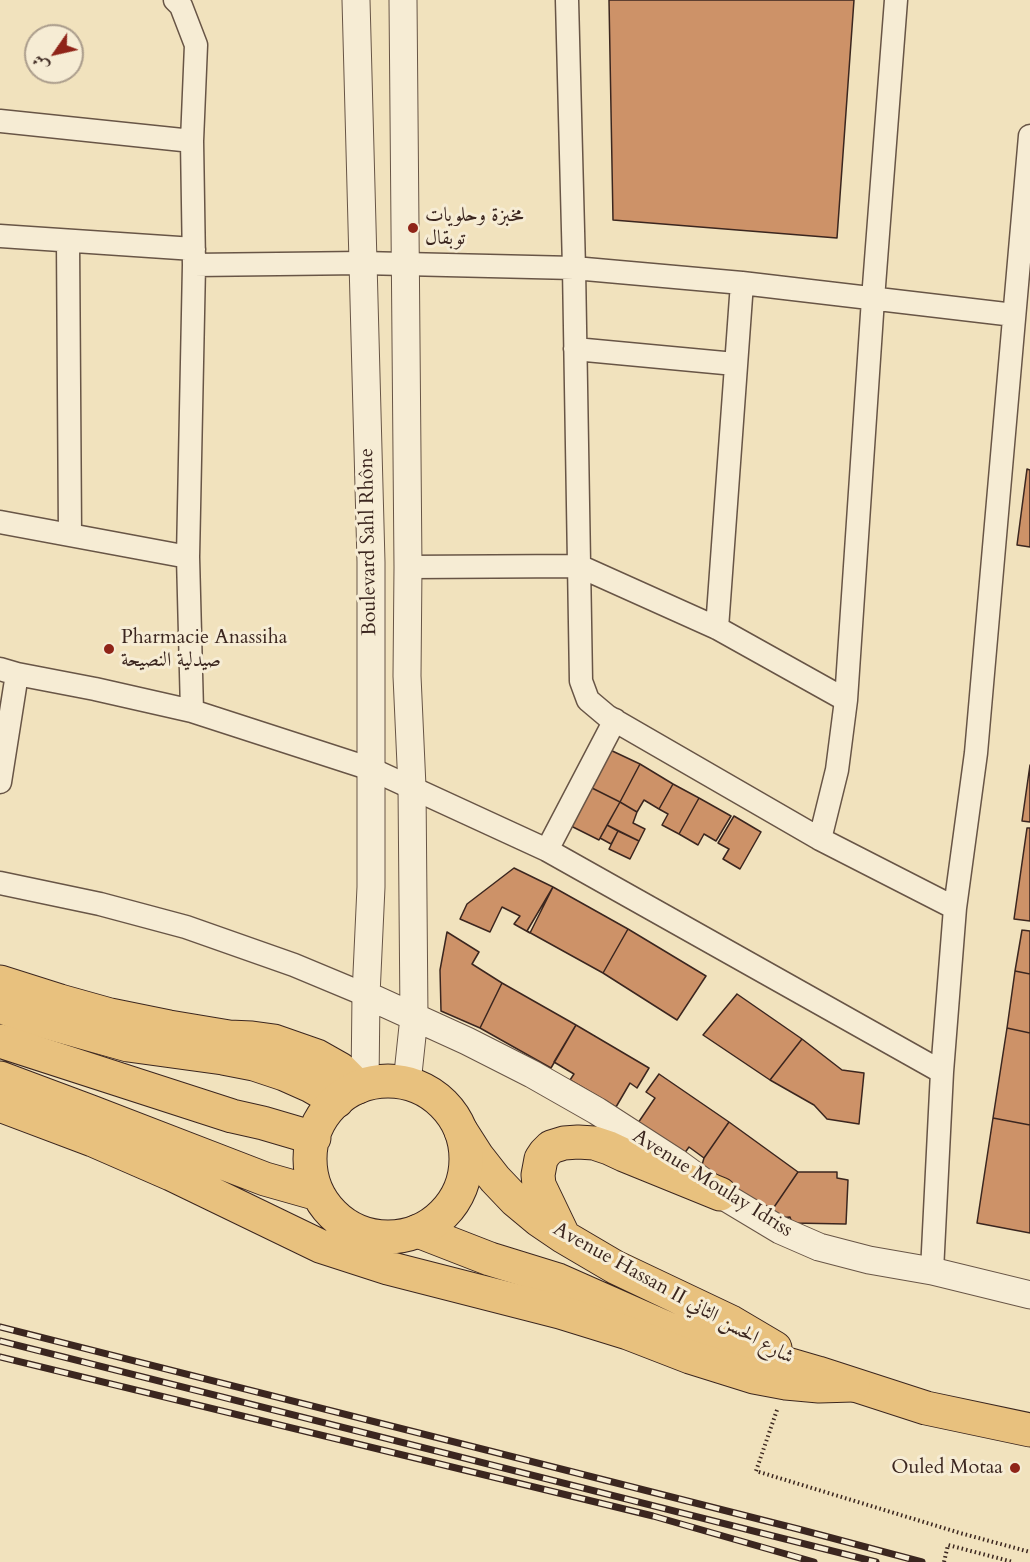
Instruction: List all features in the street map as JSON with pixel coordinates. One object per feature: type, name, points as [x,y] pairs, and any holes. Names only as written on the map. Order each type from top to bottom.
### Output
[{"type":"main road","points":[[0,982],[110,1015],[229,1037],[274,1041],[316,1056],[340,1069],[353,1090]]},
{"type":"main road","points":[[0,1006],[21,1015],[128,1046],[254,1064],[311,1086],[353,1090]]},
{"type":"main road","points":[[0,1041],[232,1116],[314,1138]]},
{"type":"main road","points":[[0,1078],[265,1179],[318,1194]]},
{"type":"main road","points":[[380,1081],[407,1083],[419,1086],[437,1097],[451,1112],[461,1131],[466,1155],[464,1179],[455,1201],[439,1219],[418,1232],[395,1237],[372,1235],[350,1227],[332,1213],[318,1194],[311,1172],[310,1150],[316,1128],[327,1111],[353,1090],[380,1081]]},
{"type":"main road","points":[[0,1105],[93,1140],[320,1246],[399,1271],[560,1312],[754,1377],[819,1386],[853,1385]]},
{"type":"main road","name":"Avenue Hassan II شارع الحسن الثاني","points":[[461,1131],[477,1156],[502,1186],[539,1220],[564,1238],[615,1267],[731,1322],[818,1373]]},
{"type":"main road","points":[[564,1238],[539,1185],[538,1175],[545,1153],[551,1147],[564,1143],[594,1143],[720,1194]]},
{"type":"main road","name":"Avenue Hassan II شارع الحسن الثاني","points":[[418,1232],[490,1259],[558,1280],[671,1330],[818,1373],[926,1408],[1030,1430]]},
{"type":"street","points":[[175,0],[181,6],[196,45],[192,141],[194,257],[188,556],[192,711]]},
{"type":"street","name":"Boulevard Sahl Rhône","points":[[353,1090],[366,995],[371,887],[371,562],[356,0]]},
{"type":"street","name":"Boulevard Sahl Rhône","points":[[403,0],[407,676],[412,787],[414,1017],[407,1083]]},
{"type":"street","points":[[567,0],[581,681],[588,700],[607,716],[819,838],[955,908]]},
{"type":"street","points":[[819,838],[837,770],[846,700],[896,0]]},
{"type":"street","points":[[0,121],[192,141]]},
{"type":"street","points":[[932,1271],[942,1072],[955,908],[976,753],[1030,136]]},
{"type":"street","points":[[0,236],[68,241],[194,257],[574,268],[742,283],[1014,315]]},
{"type":"street","points":[[68,241],[70,534]]},
{"type":"street","points":[[717,628],[742,283]]},
{"type":"street","points":[[574,349],[735,364]]},
{"type":"street","points":[[0,522],[188,556]]},
{"type":"street","points":[[408,567],[579,566],[717,628],[846,700]]},
{"type":"street","points":[[0,782],[8,672],[95,688],[192,711],[371,769],[548,850],[942,1072]]},
{"type":"street","points":[[548,850],[615,720]]},
{"type":"street","points":[[0,883],[100,904],[186,927],[294,964],[366,995]]},
{"type":"street","name":"Avenue Moulay Idriss","points":[[366,995],[467,1041],[532,1074],[588,1106],[676,1162],[720,1194],[780,1230],[819,1247],[1030,1295]]},
{"type":"path","points":[[786,1383],[756,1471],[1030,1552]]},
{"type":"path","points":[[944,1562],[948,1545],[1013,1562]]},
{"type":"building","points":[[609,0],[854,0],[837,238],[613,220]]},
{"type":"building","points":[[1027,469],[1030,470],[1030,547],[1017,545]]},
{"type":"building","points":[[606,748],[640,764],[620,802],[588,786]]},
{"type":"building","points":[[640,764],[673,784],[659,809],[644,800],[637,812],[620,802]]},
{"type":"building","points":[[1030,765],[1030,822],[1022,821]]},
{"type":"building","points":[[673,784],[699,798],[679,834],[662,825],[668,814],[659,809]]},
{"type":"building","points":[[588,786],[620,802],[599,840],[569,825]]},
{"type":"building","points":[[699,798],[731,816],[716,841],[704,834],[698,845],[679,834]]},
{"type":"building","points":[[620,802],[637,812],[633,823],[645,829],[639,841],[607,825]]},
{"type":"building","points":[[734,816],[761,832],[740,869],[723,859],[729,849],[718,843]]},
{"type":"building","points":[[607,825],[618,831],[611,844],[600,838]]},
{"type":"building","points":[[1027,828],[1030,828],[1030,921],[1014,919]]},
{"type":"building","points":[[618,831],[639,841],[630,859],[609,849]]},
{"type":"building","points":[[514,868],[553,887],[530,933],[514,924],[520,916],[502,907],[490,932],[460,919],[467,904]]},
{"type":"building","points":[[553,887],[628,929],[603,973],[527,931]]},
{"type":"building","points":[[628,929],[706,976],[677,1020],[603,973]]},
{"type":"building","points":[[1022,930],[1030,931],[1030,974],[1015,971]]},
{"type":"building","points":[[447,932],[479,952],[472,964],[502,983],[480,1028],[441,1011],[440,970]]},
{"type":"building","points":[[1015,971],[1030,974],[1030,1033],[1007,1028]]},
{"type":"building","points":[[502,983],[576,1025],[551,1068],[480,1028]]},
{"type":"building","points":[[737,994],[802,1039],[770,1080],[703,1035]]},
{"type":"building","points":[[576,1025],[649,1068],[637,1088],[630,1083],[616,1107],[570,1080],[574,1074],[554,1062]]},
{"type":"building","points":[[1007,1028],[1030,1033],[1030,1125],[993,1118]]},
{"type":"building","points":[[802,1039],[842,1070],[864,1073],[859,1124],[827,1119],[814,1105],[770,1080]]},
{"type":"building","points":[[659,1074],[729,1122],[704,1158],[689,1147],[684,1154],[638,1123],[655,1098],[646,1092]]},
{"type":"building","points":[[993,1118],[1030,1125],[1030,1233],[977,1223]]},
{"type":"building","points":[[729,1122],[798,1172],[770,1213],[702,1165],[704,1158]]},
{"type":"building","points":[[798,1172],[837,1172],[837,1178],[848,1180],[846,1224],[792,1223],[790,1217],[778,1218],[770,1213]]},
{"type":"railway","points":[[0,1327],[922,1562]]},
{"type":"railway","points":[[0,1341],[876,1562]]},
{"type":"railway","points":[[0,1357],[653,1516],[814,1562]]},
{"type":"place","name":"مخبزة وحلويات توبقال","points":[[413,228]]},
{"type":"place","name":"Pharmacie Anassiha صيدلية النصيحة","points":[[109,649]]},
{"type":"place","name":"Ouled Motaa","points":[[1015,1468]]}]
